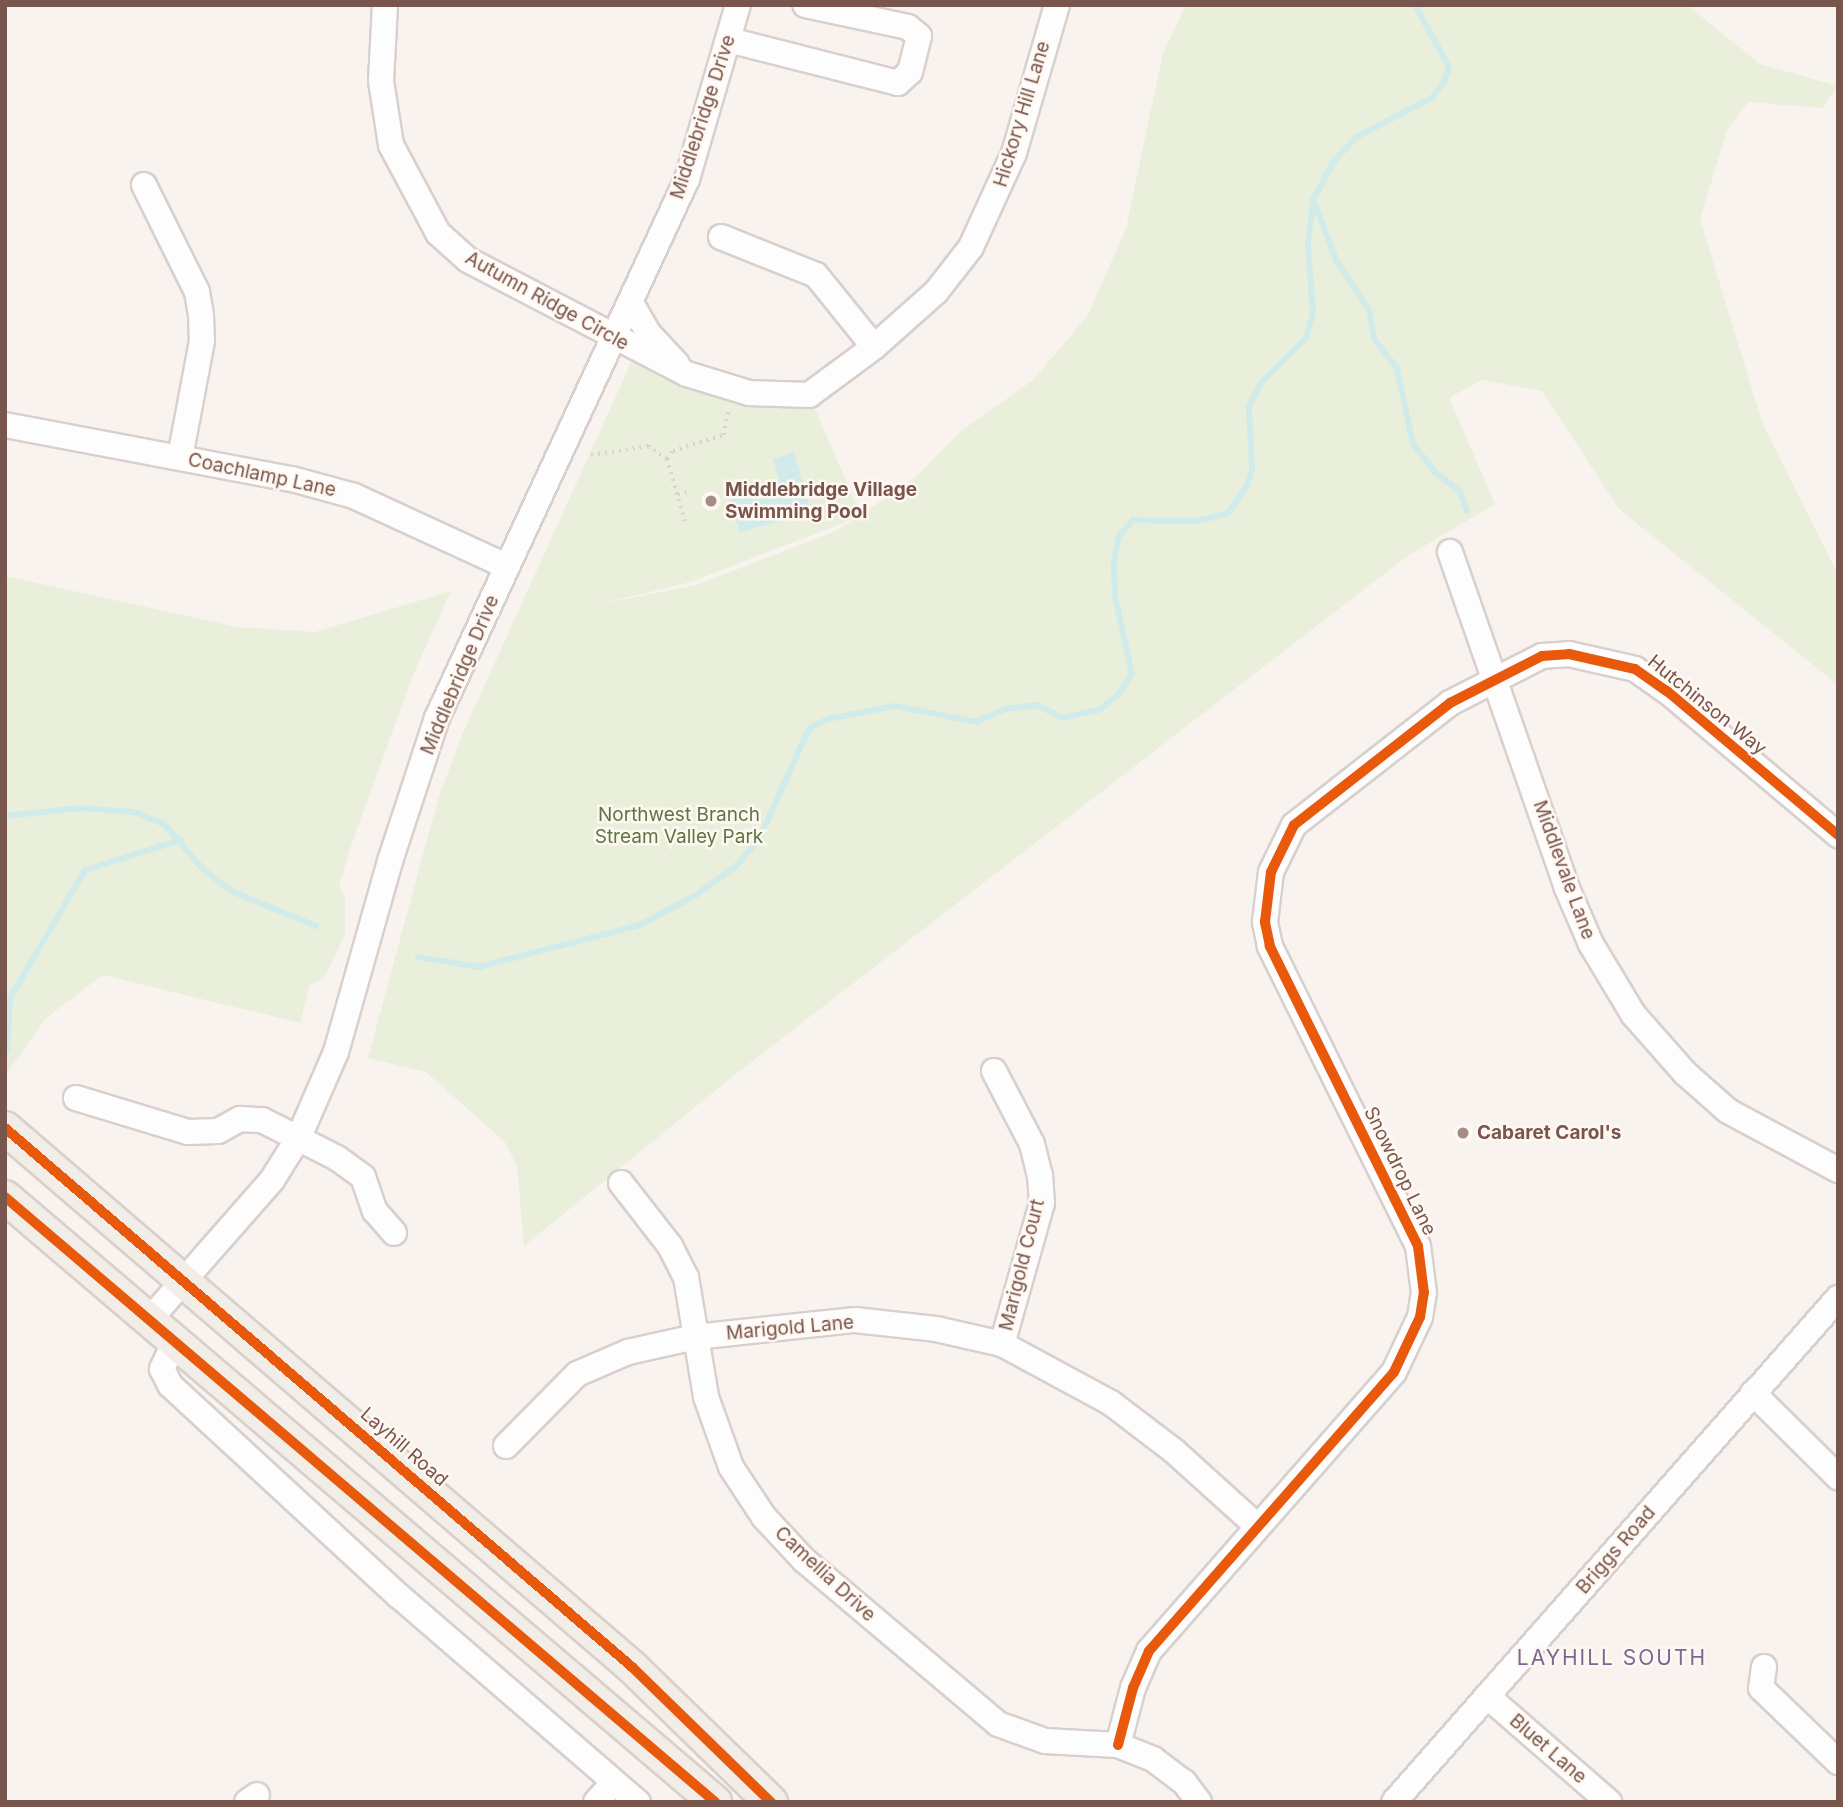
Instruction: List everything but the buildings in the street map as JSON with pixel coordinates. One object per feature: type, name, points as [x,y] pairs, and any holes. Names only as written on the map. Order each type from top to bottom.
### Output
[{"type":"main road","name":"Layhill Road","points":[[5,1128],[632,1667],[771,1802]]},
{"type":"main road","points":[[5,1197],[715,1802]]},
{"type":"street","name":"Autumn Ridge Circle","points":[[385,5],[381,80],[391,145],[438,233],[468,260],[687,374],[749,393],[809,395],[874,348]]},
{"type":"street","name":"Middlebridge Drive","points":[[150,1319],[272,1180],[299,1137],[336,1052],[390,861],[437,719],[687,179],[738,5]]},
{"type":"street","points":[[729,40],[898,83],[910,72],[919,36],[908,27],[805,5]]},
{"type":"street","name":"Hickory Hill Lane","points":[[874,348],[936,292],[989,216],[1014,153],[1057,5]]},
{"type":"street","points":[[144,185],[197,292],[201,315],[202,341],[180,457]]},
{"type":"street","points":[[721,237],[816,275],[874,348]]},
{"type":"street","name":"Autumn Ridge Circle","points":[[631,303],[649,334],[687,374]]},
{"type":"street","name":"Coachlamp Lane","points":[[5,425],[180,457],[354,496],[506,566]]},
{"type":"street","name":"Middlevale Lane","points":[[1450,552],[1496,677],[1566,886],[1591,944],[1633,1014],[1685,1073],[1728,1111],[1838,1170]]},
{"type":"street","name":"Hutchinson Way","points":[[1496,677],[1542,656],[1569,654],[1634,669],[1667,691],[1838,835]]},
{"type":"street","name":"Snowdrop Lane","points":[[1118,1745],[1133,1688],[1149,1651],[1394,1372],[1420,1317],[1424,1293],[1418,1246],[1270,946],[1265,922],[1271,872],[1294,825],[1322,799],[1450,703],[1496,677]]},
{"type":"street","name":"Marigold Court","points":[[994,1071],[1031,1144],[1040,1175],[1042,1203],[1002,1344]]},
{"type":"street","points":[[76,1098],[188,1132],[218,1131],[240,1119],[262,1120],[299,1137],[363,1177],[375,1211],[394,1233]]},
{"type":"street","name":"Camellia Drive","points":[[621,1183],[670,1246],[686,1277],[706,1397],[731,1467],[764,1517],[804,1560],[998,1724],[1045,1741],[1118,1745],[1153,1759],[1184,1782],[1199,1802]]},
{"type":"street","name":"Briggs Road","points":[[1394,1802],[1838,1298]]},
{"type":"street","name":"Marigold Lane","points":[[506,1446],[577,1374],[628,1352],[695,1337],[855,1320],[936,1329],[1002,1344],[1111,1403],[1174,1451],[1257,1526]]},
{"type":"street","points":[[175,1341],[162,1369],[170,1385],[612,1783],[638,1802]]},
{"type":"street","points":[[1753,1393],[1838,1477]]},
{"type":"street","points":[[1765,1667],[1761,1688],[1838,1762]]},
{"type":"street","name":"Bluet Lane","points":[[1487,1696],[1609,1802]]},
{"type":"street","points":[[596,1802],[612,1783]]},
{"type":"path","points":[[667,459],[673,451],[723,435],[732,401]]},
{"type":"path","points":[[591,455],[648,446],[667,459],[687,524]]},
{"type":"path","points":[[678,495],[687,492]]},
{"type":"green space","name":"Northwest Branch Stream Valley Park","points":[[1186,5],[1687,5],[1760,64],[1838,86],[1822,108],[1748,102],[1727,130],[1700,219],[1762,422],[1838,575],[1838,685],[1619,509],[1542,391],[1482,380],[1449,398],[1495,504],[1406,557],[737,1073],[524,1246],[517,1166],[505,1142],[426,1072],[368,1058],[438,799],[462,735],[635,354],[809,395],[861,515],[918,475],[961,431],[1033,380],[1088,315],[1126,228],[1163,53]],"holes":[[[856,518],[834,532],[696,585],[597,605],[690,582]]]},
{"type":"green space","points":[[5,576],[237,627],[315,632],[451,591],[413,675],[351,846],[339,885],[345,898],[345,935],[324,978],[310,985],[300,1023],[103,975],[46,1018],[5,1076]]},
{"type":"water","points":[[794,452],[811,511],[740,533],[728,495],[779,479],[773,459]]},
{"type":"waterway","points":[[418,957],[479,967],[640,925],[696,895],[734,868],[759,840],[803,741],[811,727],[828,719],[895,706],[976,722],[1005,709],[1037,705],[1063,718],[1099,710],[1117,696],[1132,674],[1115,596],[1114,560],[1119,536],[1133,520],[1198,521],[1228,513],[1247,486],[1252,468],[1249,406],[1262,382],[1306,338],[1313,313],[1308,245],[1313,200],[1334,161],[1356,137],[1432,98],[1444,82],[1449,67],[1415,5]]},
{"type":"waterway","points":[[1314,202],[1336,260],[1369,310],[1374,339],[1397,368],[1413,444],[1436,473],[1460,491],[1467,511]]},
{"type":"waterway","points":[[5,816],[80,808],[134,812],[164,824],[202,868],[231,891],[316,926]]},
{"type":"waterway","points":[[7,1051],[10,998],[85,870],[181,840]]},
{"type":"cycle path","points":[[1118,1745],[1133,1688],[1149,1651],[1394,1372],[1420,1317],[1424,1293],[1418,1246],[1270,946],[1265,922],[1271,872],[1294,825],[1450,703],[1542,656],[1569,654],[1635,669],[1667,691],[1838,835]]},
{"type":"cycle path","points":[[5,1128],[632,1667],[771,1802]]},
{"type":"cycle path","points":[[5,1197],[715,1802]]},
{"type":"place","name":"Middlebridge Village Swimming Pool","points":[[711,501]]},
{"type":"place","name":"Cabaret Carol's","points":[[1463,1133]]},
{"type":"district","name":"LAYHILL SOUTH","points":[[1612,1658]]}]
